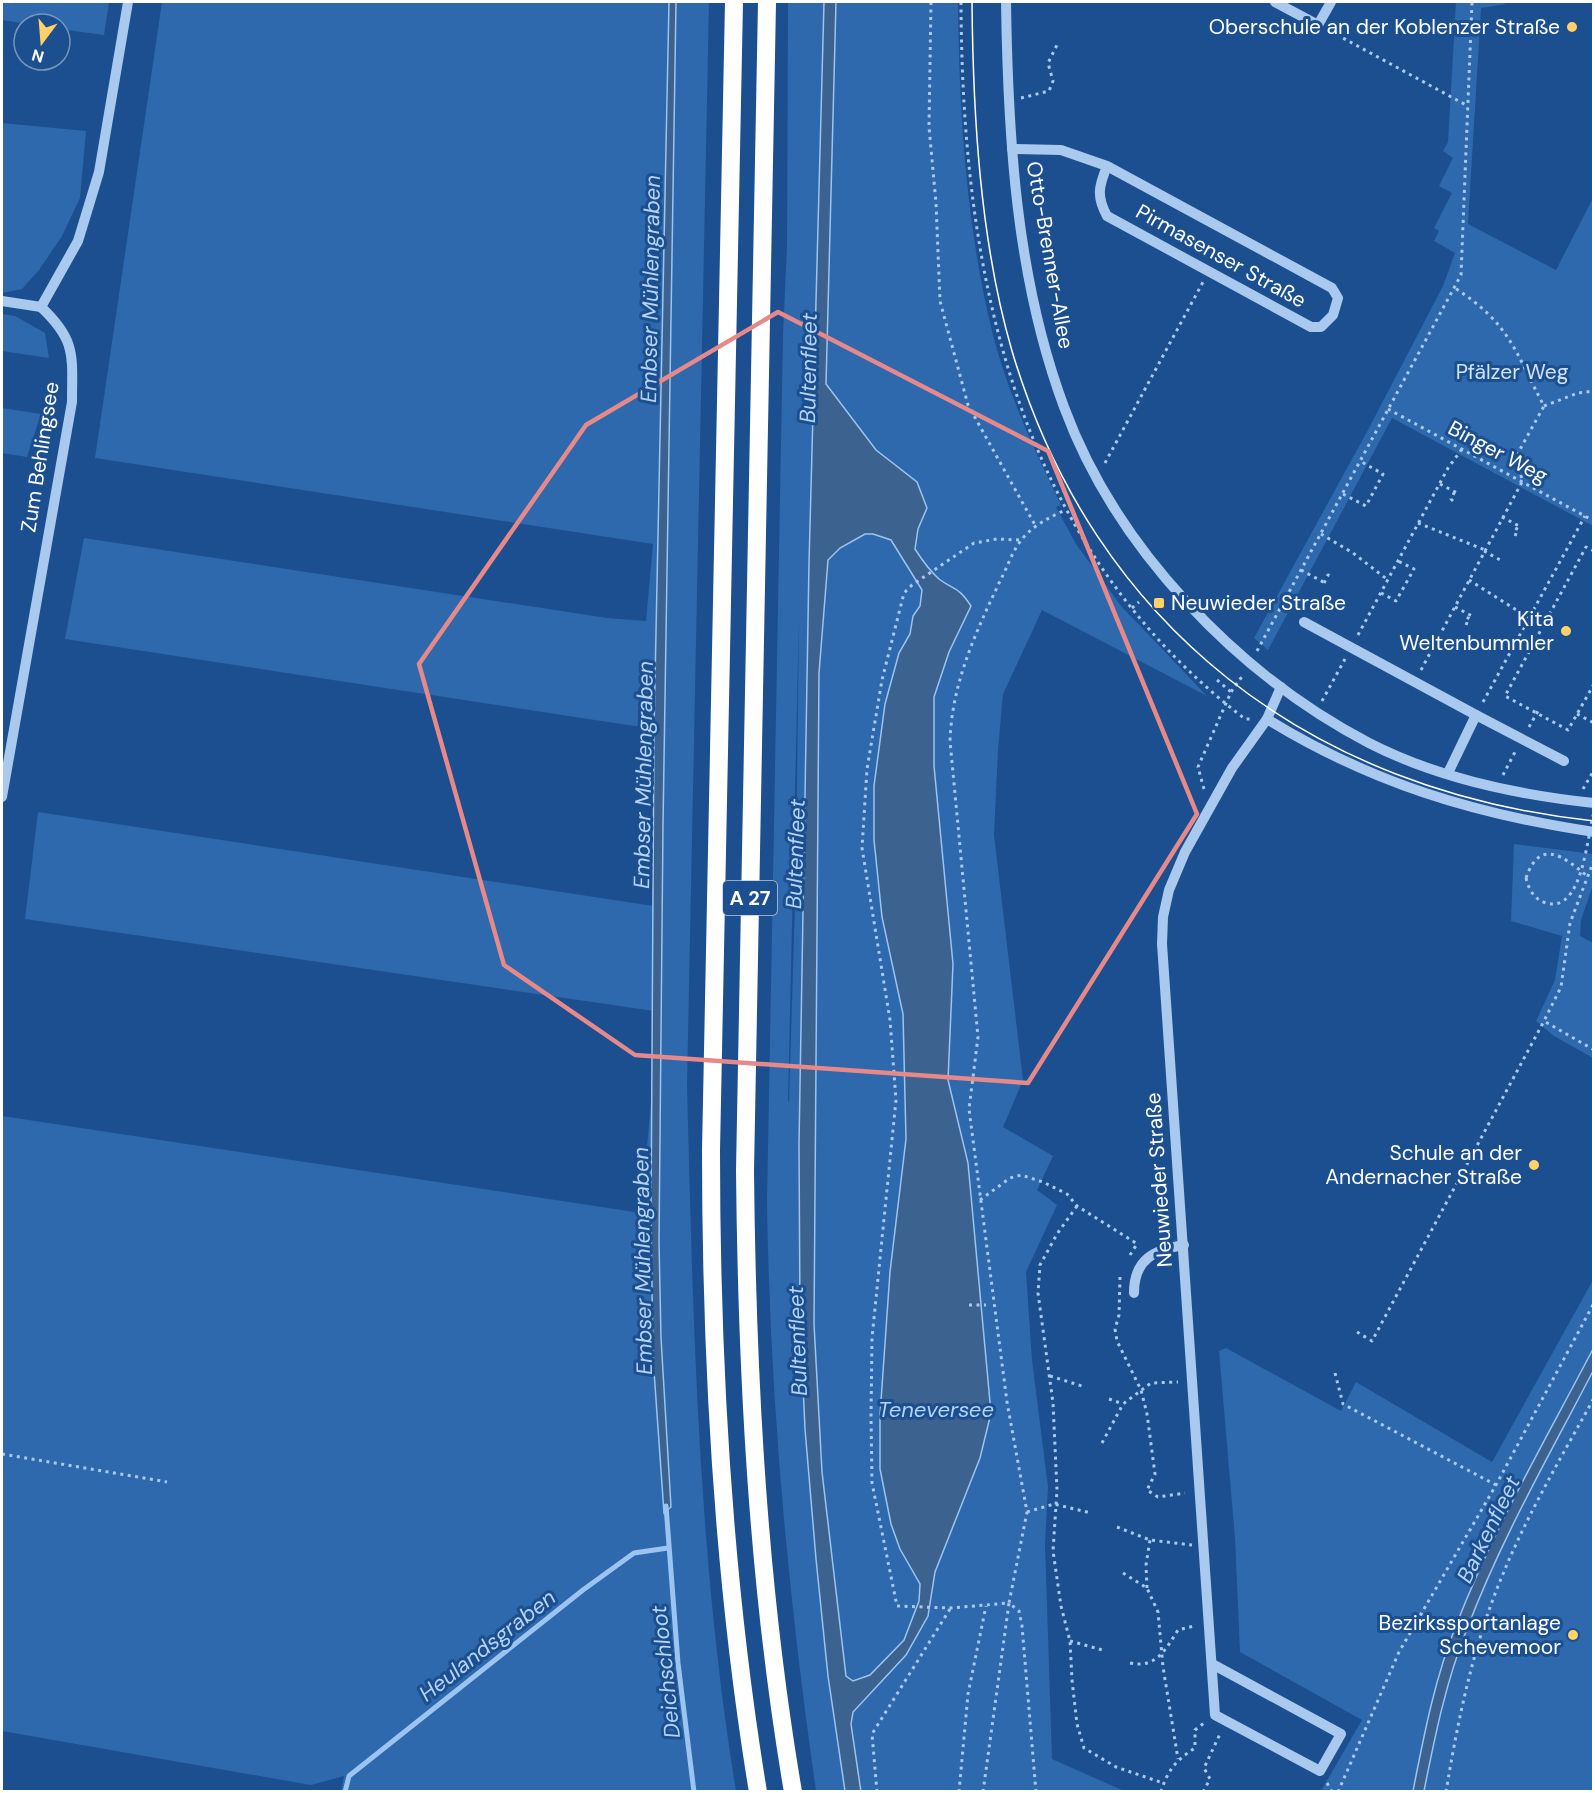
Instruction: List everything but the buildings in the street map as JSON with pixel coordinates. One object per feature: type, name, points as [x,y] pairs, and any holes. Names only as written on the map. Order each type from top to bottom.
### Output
[{"type":"highway","name":"A 27","points":[[734,2],[711,1151],[711,1286],[717,1419],[734,1602],[758,1791]]},
{"type":"highway","name":"A 27","points":[[767,2],[746,1160],[746,1307],[756,1468],[775,1659],[793,1791]]},
{"type":"street","points":[[2,301],[41,307],[78,241],[99,172],[128,2]]},
{"type":"street","name":"Otto-Brenner-Allee","points":[[1006,2],[1008,102],[1012,149],[1024,248],[1044,345],[1065,409],[1097,478],[1129,530],[1187,603],[1252,664],[1281,687],[1369,743],[1448,773],[1539,797],[1593,803]]},
{"type":"street","points":[[1275,2],[1318,25],[1331,2]]},
{"type":"street","name":"Pirmasenser Straße","points":[[1012,149],[1061,150],[1107,166],[1332,288],[1338,298],[1333,315],[1321,327],[1311,327],[1107,216],[1099,202],[1101,182],[1107,166]]},
{"type":"street","name":"Zum Behlingsee","points":[[2,797],[72,402],[72,351],[61,326],[41,307]]},
{"type":"street","points":[[1304,622],[1564,761]]},
{"type":"street","points":[[1281,687],[1267,719],[1363,770],[1420,794],[1496,815],[1593,832]]},
{"type":"street","points":[[1448,773],[1476,715]]},
{"type":"street","name":"Neuwieder Straße","points":[[1215,1715],[1214,1665],[1202,1491],[1167,1023],[1163,917],[1169,890],[1185,852],[1247,745],[1267,719]]},
{"type":"street","points":[[1134,1293],[1134,1279],[1144,1261],[1158,1250],[1184,1245]]},
{"type":"street","points":[[1214,1665],[1341,1734],[1320,1771],[1215,1715]]},
{"type":"path","points":[[931,2],[928,52],[929,127],[936,203],[940,301],[968,405],[1035,525]]},
{"type":"path","points":[[961,2],[967,135],[979,246],[996,332],[1010,380],[1037,450],[1082,541],[1152,632],[1226,704],[1245,719],[1267,719]]},
{"type":"path","points":[[1209,808],[1198,767],[1231,692],[1252,664],[1461,275],[1466,105],[1472,2]]},
{"type":"path","points":[[1318,25],[1466,105]]},
{"type":"path","points":[[1008,102],[1048,91],[1053,81],[1048,63],[1058,43]]},
{"type":"path","points":[[1097,478],[1209,271]]},
{"type":"path","points":[[1455,288],[1478,303],[1510,338],[1544,406]]},
{"type":"path","points":[[1415,681],[1522,482],[1518,453],[1544,406],[1578,393],[1593,391]]},
{"type":"path","name":"Binger Weg","points":[[1388,409],[1593,521]]},
{"type":"path","points":[[1317,710],[1440,483],[1462,449]]},
{"type":"path","points":[[1343,494],[1367,507],[1383,474],[1360,461]]},
{"type":"path","points":[[1440,483],[1456,492],[1451,499],[1453,501]]},
{"type":"path","points":[[982,1791],[1009,1603],[1026,1512],[1007,1402],[969,1109],[978,1037],[950,741],[951,707],[984,615],[1020,540],[1035,525],[1065,510]]},
{"type":"path","points":[[1476,715],[1585,516]]},
{"type":"path","points":[[1503,517],[1519,526],[1514,534],[1516,535]]},
{"type":"path","points":[[1418,523],[1485,550],[1503,561]]},
{"type":"path","points":[[1321,534],[1353,553],[1388,580]]},
{"type":"path","points":[[1020,540],[997,539],[974,543],[938,566],[904,593],[882,680],[863,799],[862,848],[890,1020],[896,1100],[872,1338],[872,1483],[897,1606],[950,1608],[1009,1603],[1019,1611],[1036,1791]]},
{"type":"path","points":[[1593,551],[1586,547],[1547,623],[1505,696],[1568,730],[1593,684]]},
{"type":"path","points":[[1381,593],[1398,602],[1414,569],[1398,561]]},
{"type":"path","points":[[1301,570],[1325,583],[1328,575],[1331,576]]},
{"type":"path","points":[[1469,580],[1530,616],[1547,623]]},
{"type":"path","points":[[1132,608],[1139,602]]},
{"type":"path","points":[[1455,607],[1471,616],[1465,623],[1468,624]]},
{"type":"path","points":[[1437,641],[1454,650]]},
{"type":"path","points":[[1217,680],[1231,692]]},
{"type":"path","points":[[1577,714],[1593,723]]},
{"type":"path","points":[[1576,801],[1593,770]]},
{"type":"path","points":[[1587,876],[1557,855],[1546,854],[1536,859],[1526,878],[1528,888],[1535,897],[1546,903],[1565,900],[1579,877],[1593,812]]},
{"type":"path","points":[[1357,1332],[1372,1341],[1561,987],[1570,923],[1593,860]]},
{"type":"path","points":[[1544,1021],[1593,1050]]},
{"type":"path","points":[[980,1200],[1010,1178],[1021,1175],[1043,1182],[1067,1194],[1077,1206],[1137,1244],[1158,1250]]},
{"type":"path","points":[[1077,1206],[1057,1234],[1040,1265],[1038,1293],[1049,1375],[1057,1490],[1054,1504],[1053,1551],[1061,1606],[1070,1641],[1073,1691],[1084,1748],[1116,1767],[1163,1783]]},
{"type":"path","points":[[1125,1263],[1137,1244]]},
{"type":"path","points":[[1122,1273],[1115,1329],[1117,1341],[1141,1390],[1153,1448],[1155,1474],[1147,1490],[1158,1497],[1202,1491]]},
{"type":"path","points":[[1338,1791],[1399,1652],[1496,1485],[1593,1302]]},
{"type":"path","points":[[969,1305],[986,1305]]},
{"type":"path","points":[[1335,1373],[1343,1404],[1496,1485]]},
{"type":"path","points":[[1049,1375],[1085,1387]]},
{"type":"path","points":[[1102,1443],[1122,1404],[1151,1383],[1194,1381]]},
{"type":"path","points":[[1446,1791],[1468,1688],[1502,1575],[1523,1530],[1593,1398]]},
{"type":"path","points":[[1109,1399],[1122,1404]]},
{"type":"path","points":[[2,1454],[166,1482]]},
{"type":"path","points":[[1026,1512],[1054,1504],[1091,1513]]},
{"type":"path","points":[[1118,1527],[1150,1540],[1205,1546]]},
{"type":"path","points":[[1150,1540],[1146,1565],[1147,1588],[1158,1612],[1162,1655],[1178,1759]]},
{"type":"path","points":[[1123,1573],[1147,1588]]},
{"type":"path","points":[[959,1791],[968,1694],[986,1606]]},
{"type":"path","points":[[877,1791],[872,1734],[950,1608]]},
{"type":"path","points":[[1130,1663],[1139,1665],[1154,1661],[1162,1655],[1178,1630],[1211,1622]]},
{"type":"path","points":[[1070,1641],[1106,1651]]},
{"type":"path","points":[[1161,1791],[1163,1783],[1178,1759],[1195,1748],[1195,1730],[1215,1715]]},
{"type":"path","points":[[1203,1791],[1210,1779],[1204,1768],[1227,1721]]},
{"type":"highlighted area","points":[[778,312],[1048,451],[1197,814],[1028,1083],[635,1055],[504,965],[419,664],[586,425]]},
{"type":"green space","points":[[2,2],[109,2],[104,35],[72,31],[72,12],[12,12],[12,21],[2,20]]},
{"type":"green space","points":[[162,2],[669,2],[654,729],[65,639],[84,538],[607,618],[646,621],[653,544],[95,458]]},
{"type":"green space","points":[[676,2],[709,2],[687,1085],[695,1351],[705,1528],[723,1704],[736,1791],[341,1791],[344,1776],[311,1785],[2,1731],[2,1116],[641,1213],[653,1081],[655,1359],[664,1512],[671,1507],[661,1338],[659,1242]]},
{"type":"green space","points":[[788,2],[958,2],[962,126],[970,209],[983,291],[1005,376],[1031,441],[1061,505],[1056,507],[1076,544],[1121,606],[1207,696],[1042,610],[1003,694],[998,750],[994,835],[1023,1080],[1003,1127],[1053,1156],[1037,1190],[1057,1205],[1026,1272],[1032,1360],[1048,1487],[1045,1544],[1052,1759],[1124,1791],[816,1791],[797,1645],[782,1498],[772,1351],[767,1203],[783,335],[787,246]],"holes":[[[799,616],[796,870],[789,1102]]]},
{"type":"green space","name":"Pfälzer Weg","points":[[1456,2],[1506,4],[1481,8],[1468,224],[1556,270],[1593,198],[1593,526],[1392,418],[1268,650],[1254,638],[1369,428],[1443,286],[1455,253],[1434,241],[1439,231],[1434,228],[1452,193],[1439,186],[1453,158],[1443,151],[1448,142]]},
{"type":"green space","points":[[2,123],[86,131],[80,198],[62,236],[39,270],[22,289],[2,293]]},
{"type":"green space","points":[[2,314],[15,316],[45,333],[49,358],[2,351]]},
{"type":"green space","points":[[2,408],[41,414],[27,457],[2,453]]},
{"type":"green space","points":[[38,812],[653,906],[654,1011],[25,919]]},
{"type":"green space","points":[[1514,844],[1593,854],[1593,885],[1581,920],[1580,936],[1593,943],[1593,1058],[1554,1036],[1536,1021],[1555,980],[1562,936],[1511,921]]},
{"type":"green space","points":[[1593,1280],[1593,1791],[1321,1791],[1362,1720],[1240,1652],[1235,1538],[1219,1351],[1226,1348],[1341,1411],[1356,1382],[1492,1462]]},
{"type":"water","points":[[669,2],[676,2],[659,1242],[661,1338],[671,1507],[664,1513],[653,1357],[651,1218],[654,729]]},
{"type":"water","name":"Teneversee","points":[[824,2],[836,2],[826,384],[876,450],[917,482],[927,508],[918,529],[915,549],[935,576],[959,592],[971,606],[949,652],[934,697],[934,766],[953,964],[948,1080],[968,1163],[991,1413],[980,1458],[935,1572],[928,1616],[906,1655],[853,1712],[851,1724],[861,1792],[845,1791],[828,1676],[805,1429],[800,1319],[799,1144],[809,563]],"holes":[[[865,534],[891,540],[922,590],[920,606],[913,616],[910,634],[899,653],[885,704],[874,786],[874,840],[882,917],[903,1014],[906,1139],[890,1272],[880,1415],[880,1469],[891,1524],[900,1549],[920,1584],[919,1601],[904,1640],[870,1675],[853,1681],[846,1676],[822,1472],[814,1324],[819,673],[828,560],[840,548]]]},
{"type":"water","points":[[1593,1349],[1593,1371],[1526,1498],[1480,1596],[1447,1689],[1424,1791],[1413,1791],[1436,1685],[1457,1623],[1504,1518]]},
{"type":"waterway","name":"Deichschloot","points":[[666,1506],[678,1663],[694,1792]]},
{"type":"waterway","name":"Heulandsgraben","points":[[345,1792],[349,1776],[583,1590],[634,1553],[668,1548]]},
{"type":"tram line","points":[[972,2],[974,89],[980,178],[992,266],[1001,309],[1012,351],[1049,449],[1098,537],[1158,613],[1228,678],[1307,732],[1395,774],[1491,804],[1594,821]]},
{"type":"place","name":"Oberschule an der Koblenzer Straße","points":[[1572,27]]},
{"type":"place","name":"Neuwieder Straße","points":[[1159,603]]},
{"type":"place","name":"Kita Weltenbummler","points":[[1566,631]]},
{"type":"place","name":"Schule an der Andernacher Straße","points":[[1534,1165]]},
{"type":"place","name":"Bezirkssportanlage Schevemoor","points":[[1573,1635]]},
{"type":"water label","name":"Embser Mühlengraben","points":[[650,289]]},
{"type":"water label","name":"Bultenfleet","points":[[808,368]]},
{"type":"water label","name":"Embser Mühlengraben","points":[[643,775]]},
{"type":"water label","name":"Bultenfleet","points":[[795,854]]},
{"type":"water label","name":"Embser Mühlengraben","points":[[642,1261]]},
{"type":"water label","name":"Bultenfleet","points":[[797,1341]]},
{"type":"water label","name":"Barkenfleet","points":[[1488,1529]]}]
